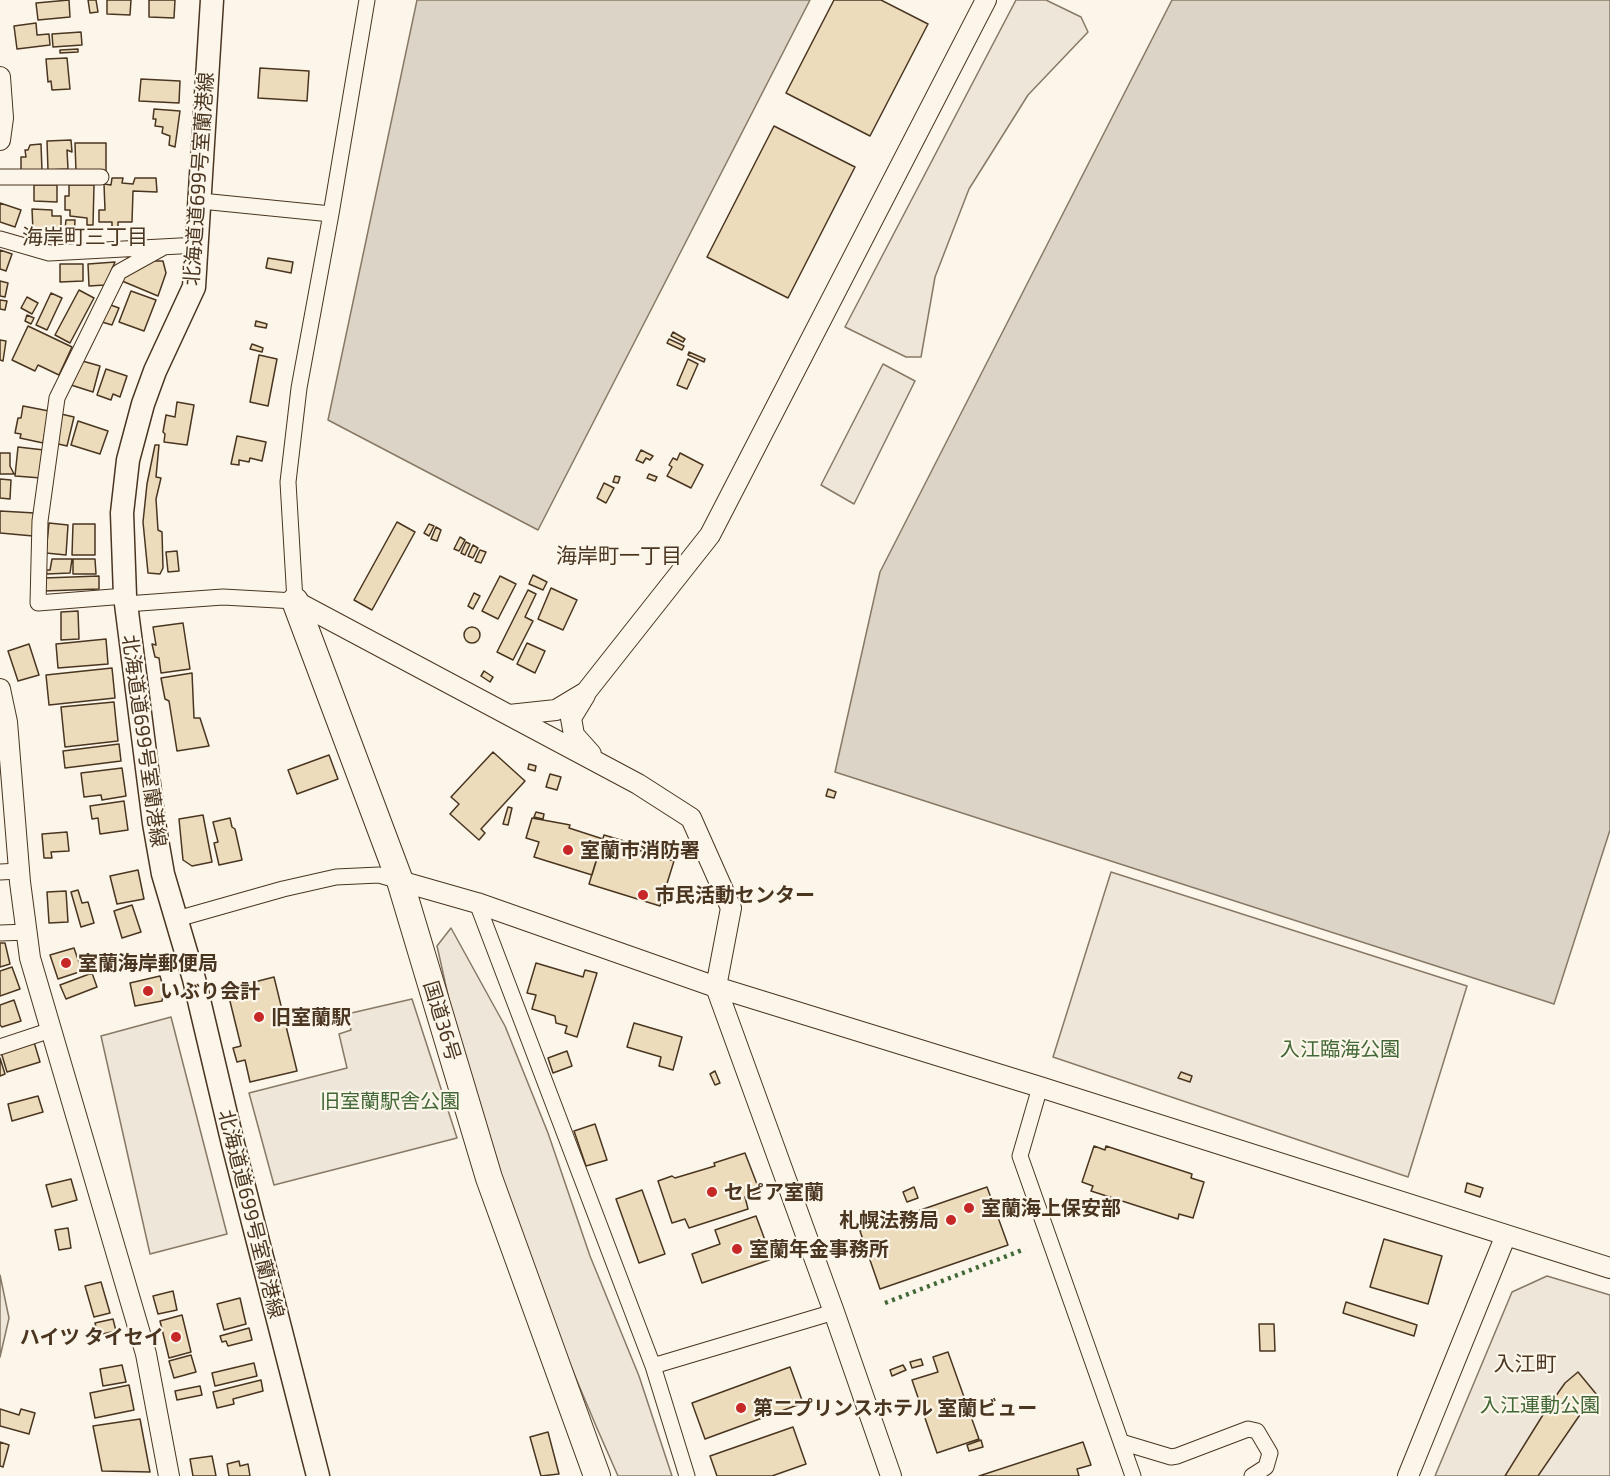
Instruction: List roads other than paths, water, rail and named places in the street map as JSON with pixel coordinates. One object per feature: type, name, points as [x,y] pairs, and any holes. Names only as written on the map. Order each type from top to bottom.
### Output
[{"type":"highway","name":"国道36号","points":[[295,601],[400,881],[489,1178],[597,1476]]},
{"type":"main road","name":"北海道道699号室蘭港線","points":[[212,0],[194,287],[151,382],[128,460],[122,531],[125,600],[154,823],[163,874],[177,919],[318,1476]]},
{"type":"street","points":[[295,601],[288,482],[299,388],[367,0]]},
{"type":"street","points":[[598,762],[574,735],[571,718],[586,692],[710,535],[986,0]]},
{"type":"street","points":[[0,76],[3,118],[0,140]]},
{"type":"street","points":[[0,177],[101,177]]},
{"type":"street","points":[[201,201],[331,214]]},
{"type":"street","points":[[0,239],[49,253],[198,246]]},
{"type":"street","points":[[164,247],[119,272],[57,398],[40,521],[38,603],[223,597],[295,601],[598,762],[691,818],[731,909],[716,987],[891,1476]]},
{"type":"street","points":[[0,689],[7,722],[5,742],[10,872],[28,932],[31,965],[146,1354],[169,1476]]},
{"type":"street","points":[[509,715],[556,710],[586,692]]},
{"type":"street","points":[[177,919],[283,889],[336,877],[379,875],[477,903],[716,987],[1610,1268]]},
{"type":"street","points":[[477,903],[653,1366],[687,1476]]},
{"type":"street","points":[[0,933],[28,932]]},
{"type":"street","points":[[0,1047],[51,1030]]},
{"type":"street","points":[[1040,1087],[1020,1156],[1133,1476]]},
{"type":"street","points":[[1408,1476],[1506,1235]]},
{"type":"street","points":[[653,1366],[834,1312]]},
{"type":"street","points":[[1121,1442],[1171,1457],[1248,1429],[1254,1430],[1257,1431],[1270,1453],[1266,1467],[1252,1476]]},
{"type":"place","name":"室蘭市消防署","points":[[568,850]]},
{"type":"place","name":"市民活動センター","points":[[643,895]]},
{"type":"place","name":"室蘭海岸郵便局","points":[[66,963]]},
{"type":"place","name":"いぶり会計","points":[[148,991]]},
{"type":"place","name":"旧室蘭駅","points":[[259,1017]]},
{"type":"place","name":"セピア室蘭","points":[[712,1192]]},
{"type":"place","name":"室蘭海上保安部","points":[[969,1208]]},
{"type":"place","name":"札幌法務局","points":[[951,1220]]},
{"type":"place","name":"室蘭年金事務所","points":[[737,1249]]},
{"type":"place","name":"ハイツ タイセイ","points":[[176,1337]]},
{"type":"place","name":"第二プリンスホテル 室蘭ビュー","points":[[741,1408]]},
{"type":"district","name":"海岸町三丁目","points":[[85,237]]},
{"type":"district","name":"海岸町一丁目","points":[[619,556]]},
{"type":"district","name":"入江町","points":[[1525,1364]]},
{"type":"park label","name":"入江臨海公園","points":[[1340,1049]]},
{"type":"park label","name":"旧室蘭駅舎公園","points":[[390,1101]]},
{"type":"park label","name":"入江運動公園","points":[[1540,1405]]}]
